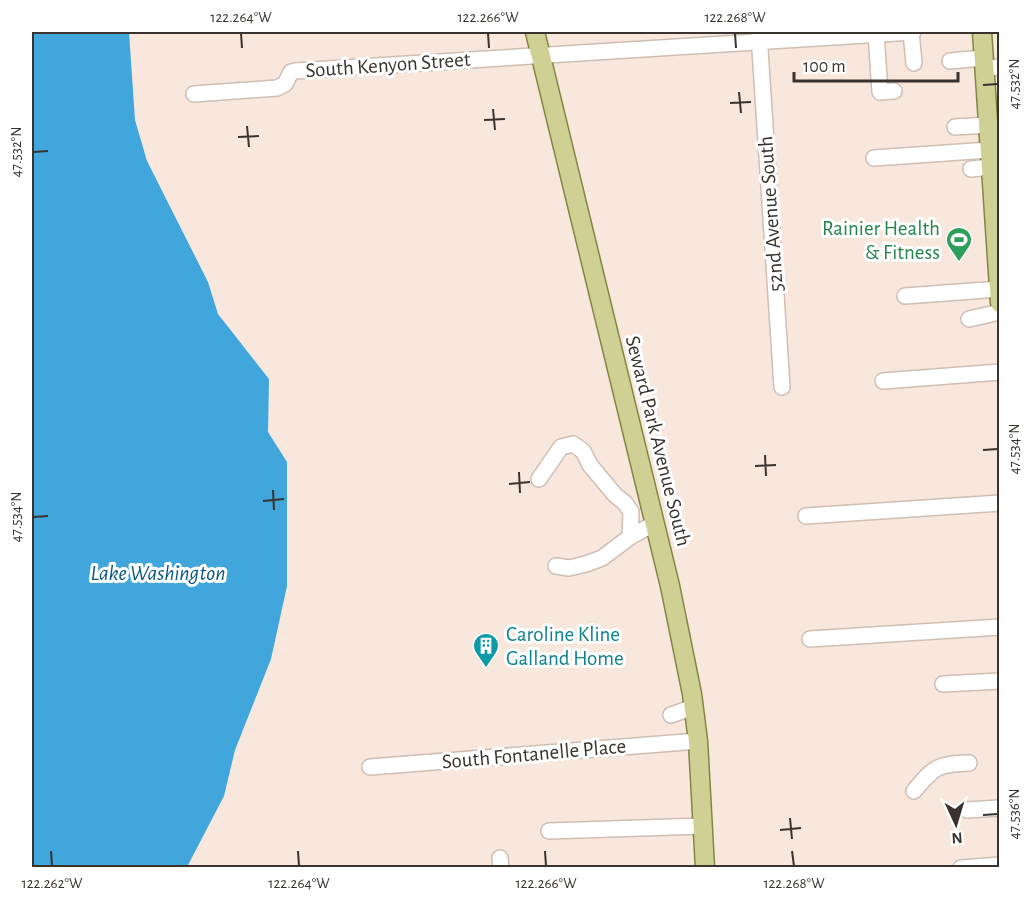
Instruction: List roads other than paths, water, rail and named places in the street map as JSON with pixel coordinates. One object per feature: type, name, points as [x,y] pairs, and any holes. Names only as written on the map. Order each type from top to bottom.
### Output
[{"type":"main road","name":"Seward Park Avenue South","points":[[535,32],[672,597],[698,741],[705,867]]},
{"type":"main road","points":[[982,32],[989,64],[999,296]]},
{"type":"street","name":"South Kenyon Street","points":[[194,94],[277,88],[282,86],[291,72],[295,71],[540,56],[695,39],[906,32]]},
{"type":"street","points":[[906,32],[914,63]]},
{"type":"street","points":[[876,34],[880,92],[894,91]]},
{"type":"street","name":"52nd Avenue South","points":[[759,37],[782,387]]},
{"type":"street","points":[[950,61],[989,64]]},
{"type":"street","points":[[956,127],[991,143]]},
{"type":"street","points":[[874,158],[991,143]]},
{"type":"street","points":[[971,169],[991,143]]},
{"type":"street","points":[[905,296],[999,296]]},
{"type":"street","points":[[969,319],[999,312]]},
{"type":"street","points":[[883,381],[999,372]]},
{"type":"street","points":[[539,479],[561,447],[573,444],[583,451],[590,465],[631,512],[630,537]]},
{"type":"street","points":[[806,516],[999,503]]},
{"type":"street","points":[[556,566],[568,568],[602,558],[630,537],[655,523]]},
{"type":"street","points":[[810,639],[999,627]]},
{"type":"street","points":[[943,684],[999,681]]},
{"type":"street","points":[[671,715],[693,707]]},
{"type":"street","name":"South Fontanelle Place","points":[[370,768],[698,741]]},
{"type":"street","points":[[914,791],[929,773],[938,767],[947,764],[969,763]]},
{"type":"street","points":[[967,810],[999,808]]},
{"type":"street","points":[[549,831],[703,826]]},
{"type":"street","points":[[961,867],[999,865]]},
{"type":"water","name":"Lake Washington","points":[[32,32],[129,32],[135,120],[147,161],[208,282],[218,314],[269,379],[268,432],[287,462],[287,586],[271,659],[235,750],[224,796],[187,867],[32,867]]},
{"type":"place","name":"Rainier Health & Fitness","points":[[959,263]]},
{"type":"place","name":"Caroline Kline Galland Home","points":[[486,669]]}]
